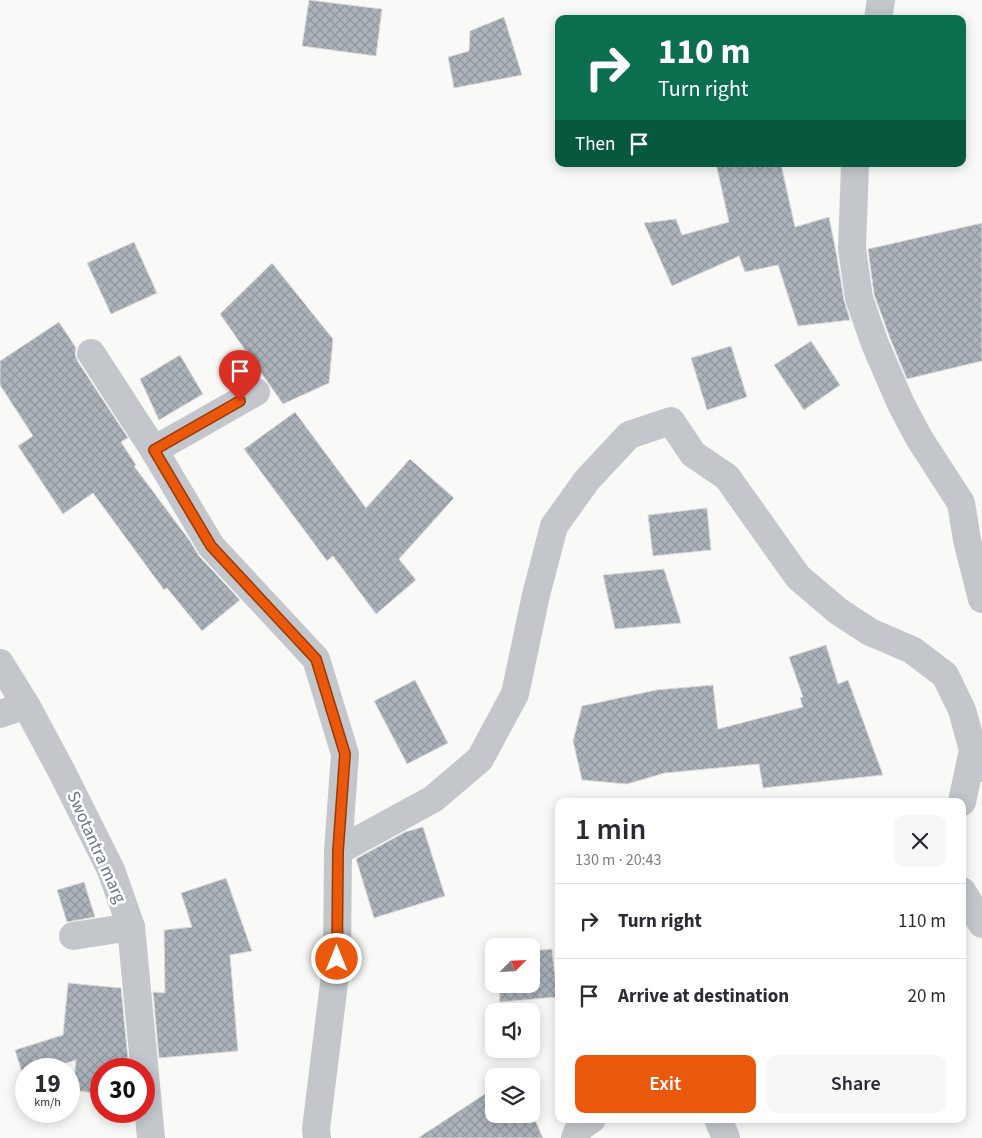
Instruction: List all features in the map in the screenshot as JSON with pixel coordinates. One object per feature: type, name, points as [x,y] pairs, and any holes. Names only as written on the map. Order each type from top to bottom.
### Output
[{"type":"street","points":[[879,15],[881,0]]},
{"type":"street","points":[[855,167],[852,249],[859,298],[875,344],[901,404],[919,438],[961,503],[967,540],[982,599]]},
{"type":"street","points":[[92,352],[154,450],[211,546],[316,659],[345,754],[338,851],[337,959],[316,1129],[317,1138]]},
{"type":"street","points":[[154,450],[256,392]]},
{"type":"street","points":[[338,851],[433,799],[480,759],[515,694],[536,595],[554,526],[586,480],[629,435],[671,421],[692,454],[727,477],[798,577],[838,611],[870,632],[912,650],[945,674],[979,751],[963,798]]},
{"type":"street","name":"Swotantra marg","points":[[0,663],[26,705],[62,772],[111,870],[131,928],[151,1138]]},
{"type":"street","points":[[0,714],[26,705]]},
{"type":"street","points":[[966,898],[982,924]]},
{"type":"street","points":[[73,936],[131,928]]},
{"type":"street","points":[[575,1138],[579,1128],[586,1123]]},
{"type":"street","points":[[720,1123],[726,1138]]},
{"type":"building","points":[[309,0],[382,9],[376,56],[302,46]]},
{"type":"building","points":[[504,17],[522,75],[454,88],[448,57],[469,51],[470,31]]},
{"type":"building","points":[[717,167],[782,167],[795,227],[829,217],[844,300],[850,320],[798,326],[778,265],[745,272],[739,256],[672,286],[644,223],[676,219],[682,235],[729,222]]},
{"type":"building","points":[[982,223],[982,361],[907,379],[874,294],[868,249]]},
{"type":"building","points":[[134,242],[157,293],[111,314],[87,263]]},
{"type":"building","points":[[272,263],[333,339],[329,383],[283,404],[220,314]]},
{"type":"building","points":[[59,322],[76,348],[75,354],[78,362],[128,438],[121,442],[136,465],[134,466],[199,556],[240,600],[202,631],[167,588],[164,590],[93,493],[63,514],[18,446],[33,436],[0,385],[0,361]]},
{"type":"building","points":[[811,341],[840,385],[804,410],[774,365]]},
{"type":"building","points":[[731,346],[747,397],[707,410],[691,358]]},
{"type":"building","points":[[180,355],[203,394],[159,420],[140,379]]},
{"type":"building","points":[[295,412],[366,508],[410,459],[454,498],[399,559],[416,580],[376,614],[333,556],[327,561],[244,449]]},
{"type":"building","points":[[707,508],[711,550],[653,556],[648,515]]},
{"type":"building","points":[[664,569],[681,623],[615,629],[603,575]]},
{"type":"building","points":[[826,645],[838,684],[848,680],[883,775],[763,788],[759,764],[665,773],[627,784],[582,780],[573,741],[582,706],[656,690],[713,685],[718,729],[803,707],[800,698],[803,697],[789,657]]},
{"type":"building","points":[[415,680],[448,743],[407,764],[374,701]]},
{"type":"building","points":[[423,827],[445,896],[374,918],[356,859],[405,832]]},
{"type":"building","points":[[226,878],[252,951],[230,955],[238,1051],[159,1058],[153,992],[165,993],[164,930],[192,927],[181,893]]},
{"type":"building","points":[[84,882],[95,917],[67,922],[57,890]]},
{"type":"building","points":[[552,949],[555,997],[500,1002],[500,993],[540,993],[540,950]]},
{"type":"building","points":[[68,983],[121,988],[128,1058],[90,1058],[90,1092],[80,1091],[80,1058],[17,1058],[15,1050],[63,1035]]},
{"type":"building","points":[[485,1094],[485,1123],[536,1123],[543,1138],[418,1138]]},
{"type":"route","points":[[240,401],[154,450],[211,546],[316,659],[345,754],[338,851],[337,959]]}]
